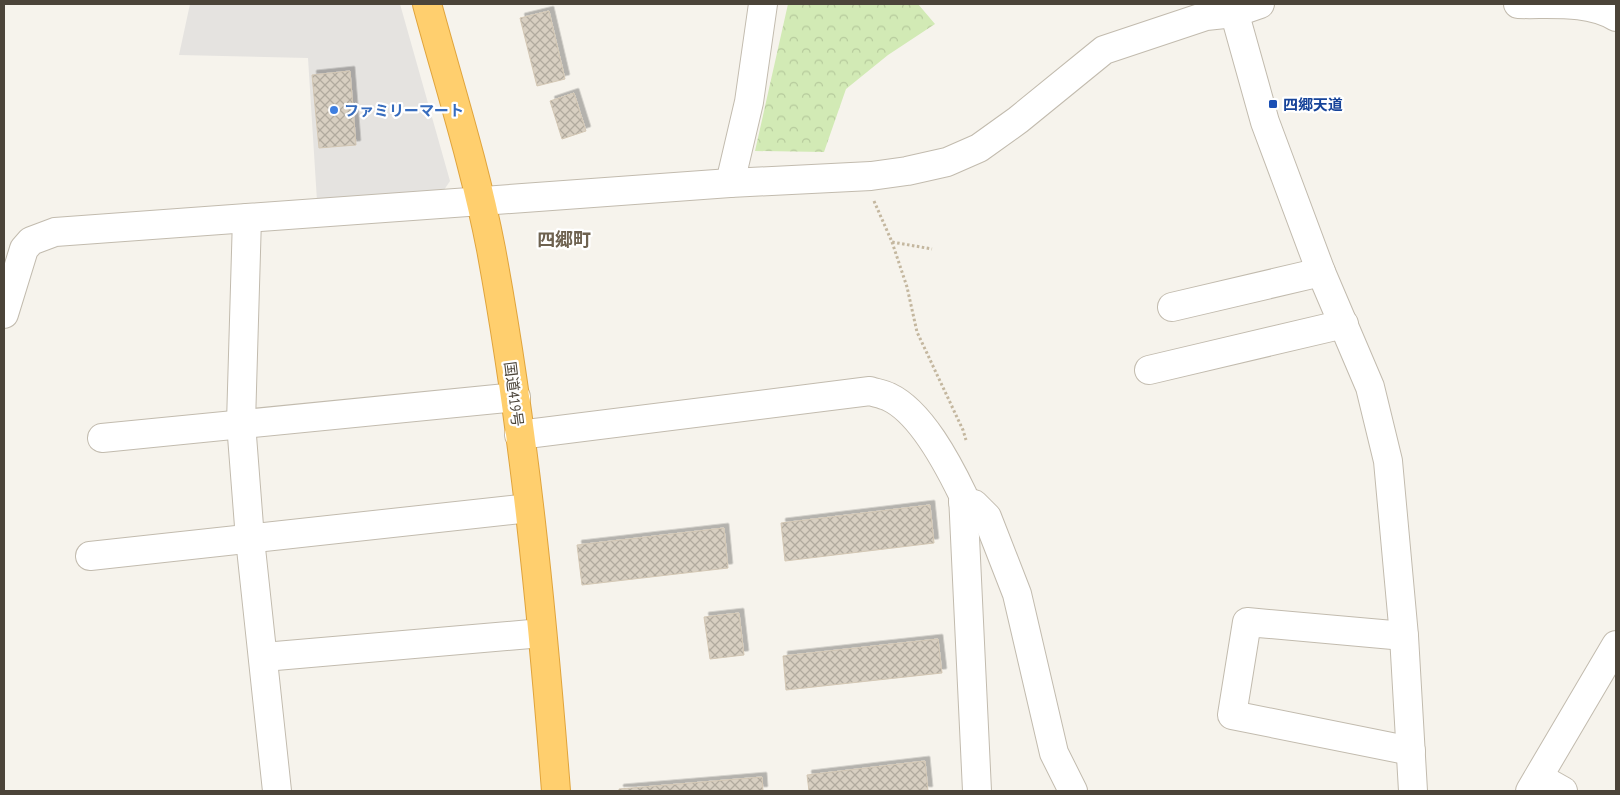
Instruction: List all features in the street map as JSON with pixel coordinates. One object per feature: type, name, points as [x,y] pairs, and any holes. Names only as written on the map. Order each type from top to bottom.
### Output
[{"type":"highway","name":"国道419号","points":[[427,4],[481,203],[516,397],[542,633],[556,791]]},
{"type":"street","points":[[730,183],[749,102],[763,4]]},
{"type":"street","points":[[4,314],[24,249],[31,241],[55,232],[481,203],[730,183],[868,176],[907,171],[947,162],[979,148],[1018,120],[1104,50],[1233,8],[1260,4]]},
{"type":"street","points":[[1518,4],[1586,6],[1609,10]]},
{"type":"street","points":[[1233,8],[1265,122],[1321,272],[1370,387],[1388,461],[1404,636],[1413,791]]},
{"type":"street","points":[[247,218],[241,423],[250,539],[264,657],[276,791]]},
{"type":"street","points":[[1172,307],[1321,272]]},
{"type":"street","points":[[1149,370],[1344,324]]},
{"type":"street","points":[[519,435],[870,391],[889,396],[905,408],[944,455],[963,495],[977,791]]},
{"type":"street","points":[[102,438],[516,397]]},
{"type":"street","points":[[963,502],[974,504],[987,518],[1017,594],[1054,753],[1073,791]]},
{"type":"street","points":[[90,556],[529,508]]},
{"type":"street","points":[[1404,636],[1247,622],[1232,715],[1411,751]]},
{"type":"street","points":[[264,657],[542,633]]},
{"type":"street","points":[[1563,791],[1535,785],[1615,653]]},
{"type":"path","points":[[868,176],[870,194],[892,242],[907,287],[917,332],[963,430],[967,446]]},
{"type":"path","points":[[892,242],[932,249]]},
{"type":"green space","points":[[788,4],[918,4],[935,24],[888,55],[846,89],[824,152],[755,151]]},
{"type":"shaded area","points":[[190,4],[400,4],[450,181],[442,193],[317,201],[308,58],[179,55]]},
{"type":"building","points":[[549,11],[565,79],[537,86],[520,18]]},
{"type":"building","name":"ファミリーマート","points":[[350,71],[356,145],[319,148],[312,75]]},
{"type":"building","points":[[574,93],[586,131],[562,139],[550,101]]},
{"type":"building","points":[[930,505],[934,543],[785,561],[781,523]]},
{"type":"building","points":[[724,528],[728,568],[582,585],[577,545]]},
{"type":"building","points":[[739,613],[744,655],[710,659],[704,617]]},
{"type":"building","points":[[938,639],[942,673],[786,690],[783,656]]},
{"type":"building","points":[[925,761],[928,791],[809,791],[807,775]]},
{"type":"building","points":[[762,777],[763,791],[619,791],[619,789]]},
{"type":"place","name":"四郷天道","points":[[1273,104]]},
{"type":"place","name":"ファミリーマート","points":[[334,110]]},
{"type":"district","name":"四郷町","points":[[564,239]]}]
